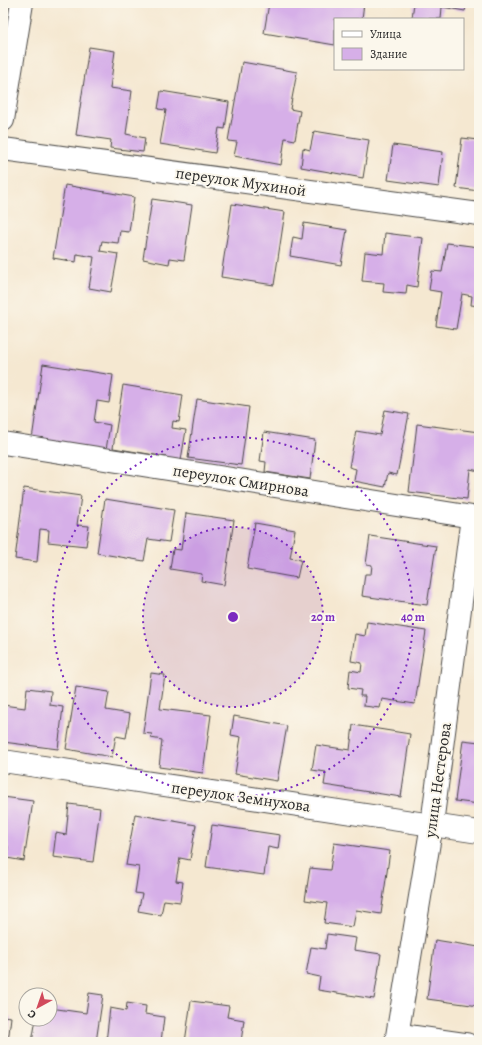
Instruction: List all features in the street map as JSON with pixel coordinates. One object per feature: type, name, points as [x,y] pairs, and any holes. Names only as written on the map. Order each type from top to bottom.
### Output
[{"type":"street","points":[[3,120],[22,3]]},
{"type":"street","name":"переулок Мухиной","points":[[3,149],[479,214]]},
{"type":"street","name":"переулок Смирнова","points":[[3,443],[475,518]]},
{"type":"street","name":"улица Нестерова","points":[[397,1037],[432,824],[475,518]]},
{"type":"street","name":"переулок Земнухова","points":[[3,761],[479,832]]},
{"type":"lane","points":[[397,1037],[468,1042]]},
{"type":"building","points":[[269,3],[364,3],[362,18],[334,18],[334,45],[264,33]]},
{"type":"building","points":[[414,3],[467,3],[465,11],[442,7],[441,18],[412,18]]},
{"type":"building","points":[[89,47],[115,51],[110,88],[132,91],[126,134],[145,138],[143,152],[110,148],[111,140],[76,135]]},
{"type":"building","points":[[242,62],[297,72],[290,109],[300,111],[295,140],[285,138],[281,165],[234,156],[237,142],[228,141]]},
{"type":"building","points":[[161,91],[229,102],[225,129],[219,128],[215,153],[160,144],[166,110],[158,109]]},
{"type":"building","points":[[314,131],[369,140],[363,178],[301,167],[303,148],[310,150]]},
{"type":"building","points":[[462,138],[479,140],[479,191],[456,188]]},
{"type":"building","points":[[393,145],[443,152],[439,187],[388,180]]},
{"type":"building","points":[[65,185],[134,197],[129,232],[120,231],[118,243],[102,241],[100,251],[118,254],[111,292],[89,288],[94,257],[77,254],[76,262],[53,258]]},
{"type":"building","points":[[152,199],[192,205],[184,260],[170,258],[169,264],[143,259]]},
{"type":"building","points":[[232,204],[285,212],[274,285],[221,277]]},
{"type":"building","points":[[304,223],[347,230],[341,265],[290,256],[293,237],[302,239]]},
{"type":"building","points":[[385,233],[423,238],[417,287],[407,285],[406,294],[383,292],[384,283],[362,281],[365,252],[383,254]]},
{"type":"building","points":[[447,243],[479,247],[479,306],[471,305],[472,296],[462,294],[456,329],[436,326],[441,292],[429,290],[432,271],[442,272]]},
{"type":"building","points":[[43,364],[113,375],[109,403],[97,401],[94,422],[110,425],[105,456],[32,439]]},
{"type":"building","points":[[123,385],[183,395],[179,422],[173,421],[172,428],[186,430],[179,472],[164,470],[167,457],[113,448]]},
{"type":"building","points":[[197,399],[249,407],[241,465],[188,458]]},
{"type":"building","points":[[385,410],[409,414],[397,475],[388,473],[385,487],[354,481],[356,469],[349,467],[356,431],[380,435]]},
{"type":"building","points":[[417,424],[479,432],[479,471],[470,469],[467,499],[409,492]]},
{"type":"building","points":[[264,432],[315,440],[310,479],[265,472],[266,462],[260,461]]},
{"type":"building","points":[[24,488],[81,496],[77,525],[89,526],[86,546],[48,542],[49,530],[40,529],[37,562],[15,559]]},
{"type":"building","points":[[105,499],[174,510],[169,542],[148,539],[144,561],[97,553]]},
{"type":"building","points":[[186,513],[234,520],[224,585],[201,581],[202,574],[170,569],[173,549],[181,550]]},
{"type":"building","points":[[255,523],[295,530],[290,558],[301,560],[297,578],[247,569]]},
{"type":"building","points":[[370,536],[436,546],[427,605],[362,596],[365,574],[371,574],[372,565],[366,564]]},
{"type":"building","points":[[367,622],[426,631],[415,704],[382,699],[380,708],[364,706],[365,696],[360,696],[361,690],[348,688],[350,670],[361,672],[362,663],[351,661],[355,634],[365,636]]},
{"type":"building","points":[[151,673],[165,675],[160,709],[211,715],[203,773],[159,767],[162,740],[151,738],[152,734],[143,733]]},
{"type":"building","points":[[76,687],[109,692],[106,710],[130,714],[126,738],[116,736],[112,757],[66,749]]},
{"type":"building","points":[[27,688],[51,691],[50,705],[63,707],[58,749],[3,742],[3,705],[25,708]]},
{"type":"building","points":[[234,716],[287,726],[277,781],[235,774],[241,737],[231,735]]},
{"type":"building","points":[[353,725],[410,734],[401,797],[324,785],[326,772],[312,770],[316,745],[350,750]]},
{"type":"building","points":[[463,740],[479,742],[479,804],[455,801]]},
{"type":"building","points":[[3,797],[33,801],[24,861],[7,858],[8,846],[3,845]]},
{"type":"building","points":[[69,804],[100,808],[93,862],[53,857],[56,833],[66,835]]},
{"type":"building","points":[[135,814],[196,825],[190,860],[180,858],[176,881],[183,882],[180,902],[164,900],[161,915],[138,911],[142,894],[135,893],[139,867],[126,865]]},
{"type":"building","points":[[212,825],[280,835],[278,849],[268,847],[264,875],[206,867]]},
{"type":"building","points":[[334,843],[390,851],[381,914],[356,910],[353,927],[324,923],[327,903],[305,900],[310,868],[330,870]]},
{"type":"building","points":[[327,934],[356,938],[354,950],[381,954],[374,999],[318,990],[320,977],[306,974],[311,947],[325,949]]},
{"type":"building","points":[[435,940],[479,947],[479,1006],[427,999]]},
{"type":"building","points":[[89,993],[103,995],[96,1042],[32,1042],[35,1027],[58,1027],[58,1009],[86,1013]]},
{"type":"building","points":[[191,1001],[229,1006],[227,1017],[244,1020],[241,1042],[185,1042]]},
{"type":"building","points":[[127,1003],[146,1006],[145,1014],[164,1017],[161,1042],[106,1042],[110,1008],[126,1011]]},
{"type":"building","points":[[3,1016],[11,1017],[8,1042],[3,1042]]}]
